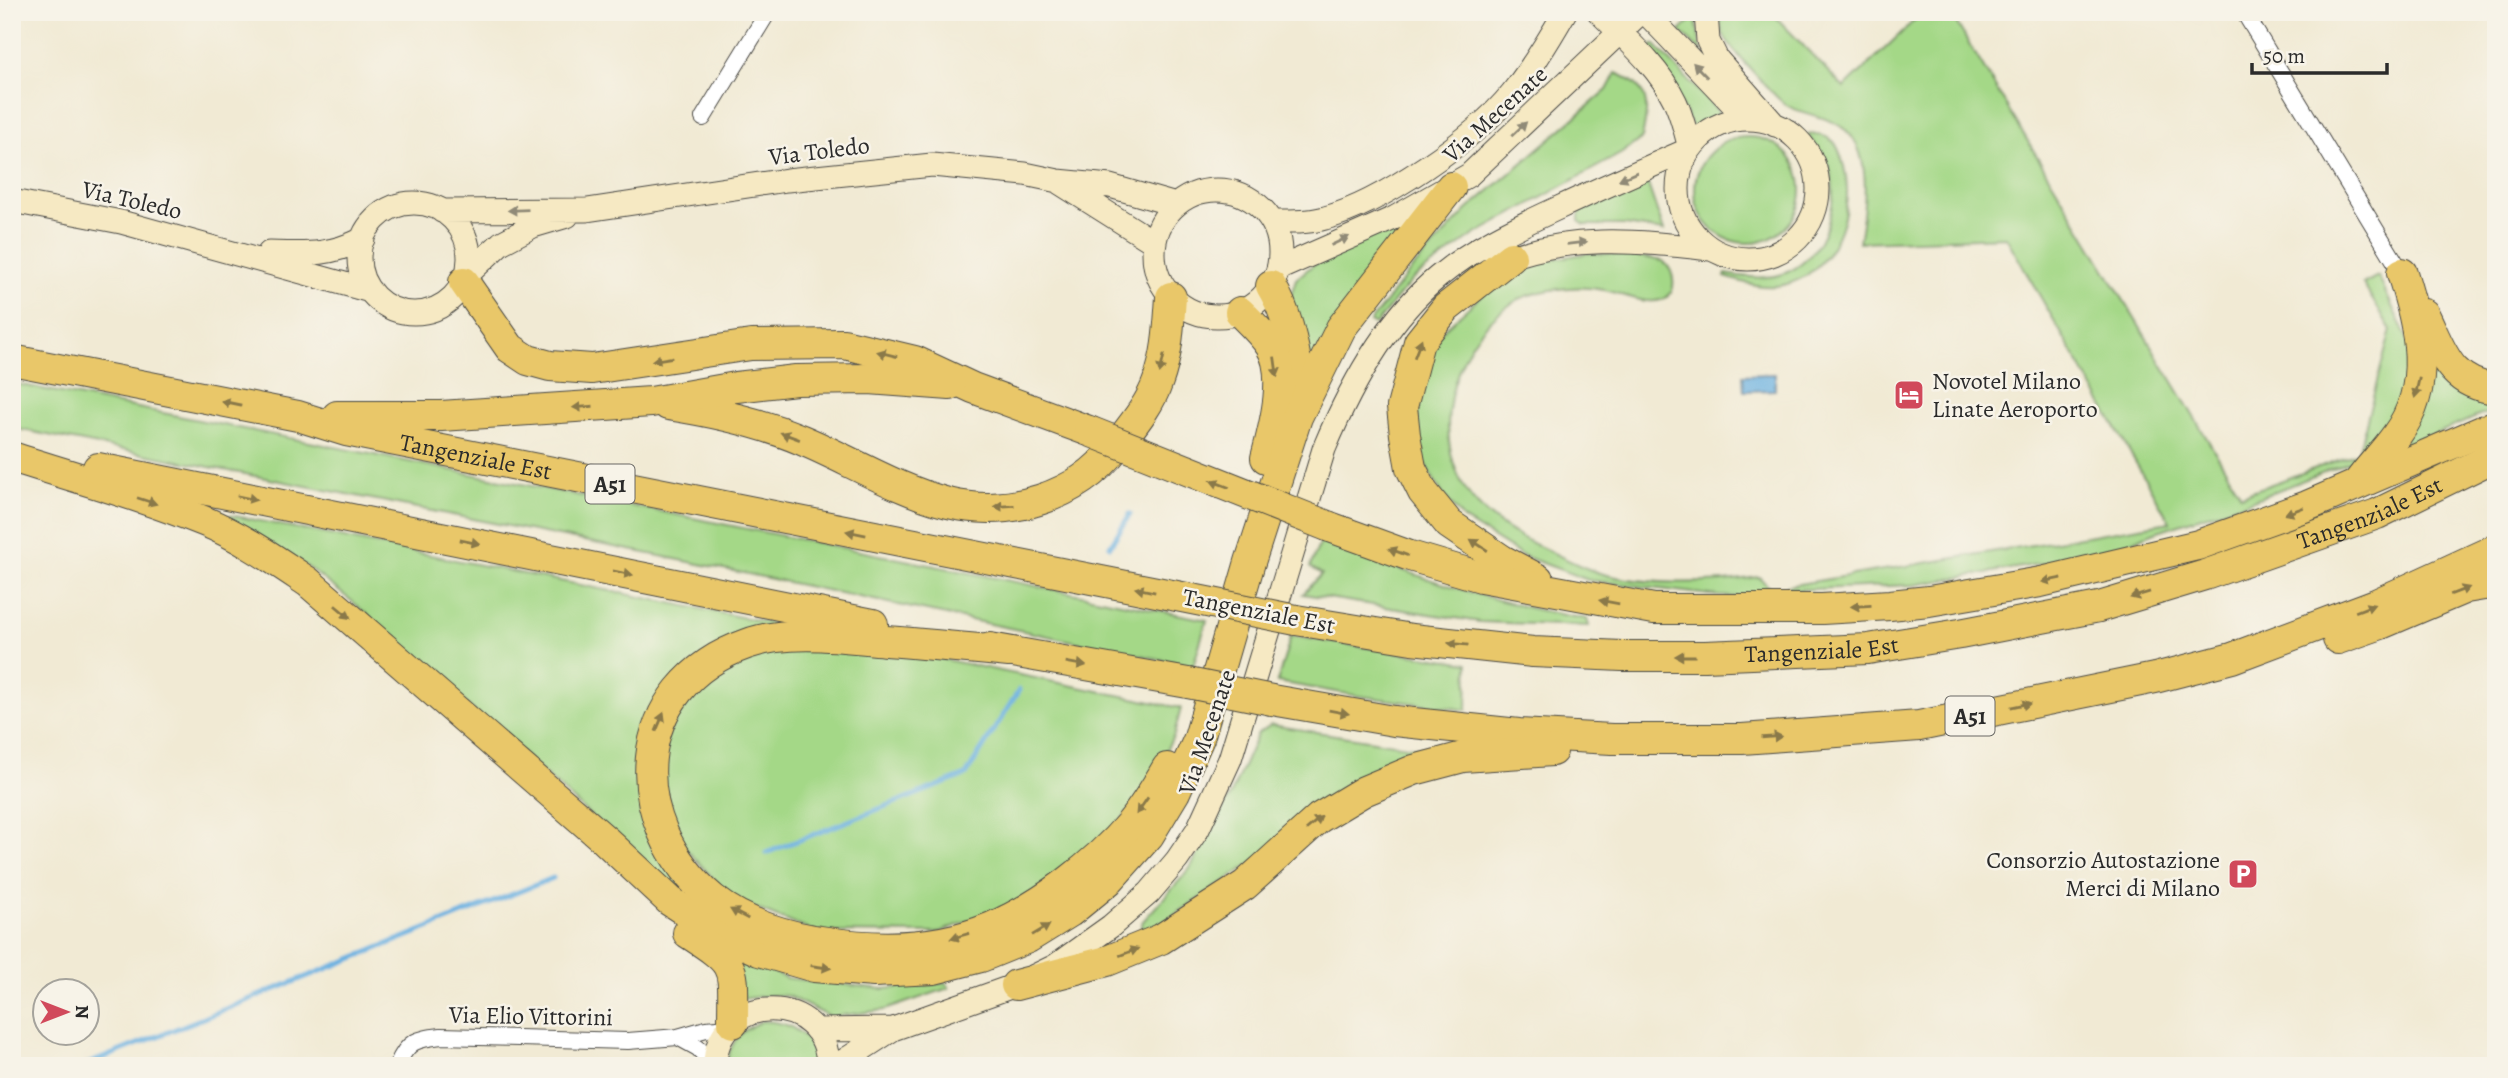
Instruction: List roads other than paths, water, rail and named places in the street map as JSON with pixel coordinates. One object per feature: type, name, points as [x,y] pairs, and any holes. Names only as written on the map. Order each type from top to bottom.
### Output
[{"type":"highway","points":[[12,457],[208,523],[261,551],[308,582],[670,901],[716,931],[759,951],[814,967],[874,972],[934,969],[981,957],[1028,937],[1070,912],[1108,881],[1149,835],[1175,792],[1199,737],[1250,562],[1297,417],[1341,328],[1451,187]]},
{"type":"highway","points":[[1511,257],[1446,308],[1419,342],[1402,407],[1405,435],[1411,468],[1423,492],[1448,524],[1502,560],[1559,592]]},
{"type":"highway","points":[[2402,274],[2449,366],[2471,384],[2496,388]]},
{"type":"highway","points":[[2357,485],[2402,428],[2420,378],[2420,344],[2402,274]]},
{"type":"highway","points":[[1274,277],[1296,357],[1299,384],[1297,417]]},
{"type":"highway","points":[[465,279],[510,348],[528,359],[550,366],[592,369],[751,345],[844,344],[915,361],[973,388],[1422,560],[1481,577],[1654,609],[1822,609],[1929,601],[2041,582],[2198,545],[2307,506],[2496,425]]},
{"type":"highway","points":[[651,402],[756,424],[800,439],[912,490],[950,503],[986,507],[1021,505],[1056,496],[1104,463],[1133,425],[1158,381],[1167,345],[1171,297]]},
{"type":"highway","points":[[1009,652],[835,636],[786,637],[749,643],[713,659],[688,680],[670,701],[657,727],[650,758],[650,789],[660,824],[672,849],[691,877],[714,900],[740,916],[809,940],[858,947],[904,947],[950,940],[992,927],[1079,873],[1129,824],[1174,755],[1188,721],[1259,483],[1277,405],[1277,363],[1270,345],[1240,312]]},
{"type":"highway","name":"Tangenziale Est","points":[[12,360],[298,416],[346,431],[1296,620],[1412,639],[1545,652],[1691,656],[1868,649],[2099,607],[2179,583],[2377,514],[2496,456]]},
{"type":"highway","points":[[298,416],[441,416],[651,402],[796,380],[869,379],[973,388]]},
{"type":"highway","name":"A51","points":[[12,451],[709,589],[1009,652],[1272,700],[1394,721],[1519,734],[1612,739],[1704,741],[1919,726],[2155,678],[2232,658],[2376,604],[2496,549]]},
{"type":"highway","points":[[2232,658],[2278,659],[2381,624],[2466,588],[2496,583]]},
{"type":"highway","points":[[1016,985],[1107,961],[1161,939],[1245,885],[1319,818],[1364,791],[1414,770],[1463,758],[1704,741]]},
{"type":"highway","points":[[507,755],[520,780],[538,803],[567,831],[673,923],[725,960],[735,983],[731,1025]]},
{"type":"street","points":[[703,118],[768,12]]},
{"type":"street","name":"Via Mecenate","points":[[1272,222],[1323,219],[1348,211],[1408,179],[1468,135],[1510,96],[1565,12]]},
{"type":"street","points":[[1599,12],[1656,72],[1669,92],[1683,123],[1690,149]]},
{"type":"street","name":"Via Mecenate","points":[[1240,312],[1255,304],[1274,277],[1394,218],[1469,176],[1643,12],[1747,119]]},
{"type":"street","name":"Via Mecenate","points":[[1381,343],[1451,288],[1511,257],[1545,247],[1585,241],[1710,249],[1735,258],[1765,258],[1795,241],[1811,220],[1818,195],[1815,169],[1808,153],[1797,139],[1776,125],[1717,59],[1708,41],[1706,12]]},
{"type":"street","points":[[2244,12],[2402,274]]},
{"type":"street","name":"Via Mecenate","points":[[1710,249],[1691,231],[1680,208],[1677,190],[1679,173],[1690,149],[1702,136],[1733,121],[1747,119],[1776,125]]},
{"type":"street","name":"Via Mecenate","points":[[836,1066],[893,1029],[1016,985],[1055,966],[1111,926],[1149,893],[1198,830],[1214,798],[1230,759],[1324,449],[1352,388],[1381,343],[1437,278],[1464,258],[1502,235],[1690,149]]},
{"type":"street","name":"Via Toledo","points":[[587,210],[787,180],[932,165],[1110,186],[1176,205]]},
{"type":"street","points":[[1058,181],[1154,243]]},
{"type":"street","points":[[1240,312],[1220,316],[1200,314],[1187,309],[1171,297],[1156,271],[1154,243],[1162,222],[1176,205],[1198,193],[1216,190],[1231,191],[1254,202],[1272,222],[1278,237],[1280,253],[1274,277]]},
{"type":"street","name":"Via Toledo","points":[[12,201],[121,222],[238,253]]},
{"type":"street","points":[[370,291],[360,266],[363,239],[373,222],[394,207],[418,204],[442,211],[587,210]]},
{"type":"street","points":[[238,253],[370,291],[389,307],[419,313],[448,302],[465,279],[501,243],[533,226],[587,210]]},
{"type":"street","points":[[442,211],[456,223],[466,239],[469,257],[465,279]]},
{"type":"street","points":[[238,253],[309,254],[341,250],[363,239]]},
{"type":"street","points":[[715,1066],[717,1049],[731,1025],[756,1011],[778,1009],[799,1016],[816,1030],[823,1043],[828,1066]]},
{"type":"street","name":"Via Elio Vittorini","points":[[397,1066],[402,1054],[417,1039],[441,1036],[628,1041],[678,1037],[731,1025]]},
{"type":"street","name":"Via Mecenate","points":[[816,1030],[893,1029]]},
{"type":"street","points":[[678,1037],[698,1048],[715,1066]]},
{"type":"water","points":[[1775,374],[1775,390],[1744,391],[1743,375]]},
{"type":"waterway","points":[[1110,546],[1130,514]]},
{"type":"waterway","points":[[766,853],[966,775],[1019,690]]},
{"type":"waterway","points":[[83,1066],[553,878]]},
{"type":"place","name":"Novotel Milano Linate Aeroporto","points":[[1909,395]]},
{"type":"place","name":"Consorzio Autostazione Merci di Milano","points":[[2243,874]]}]
